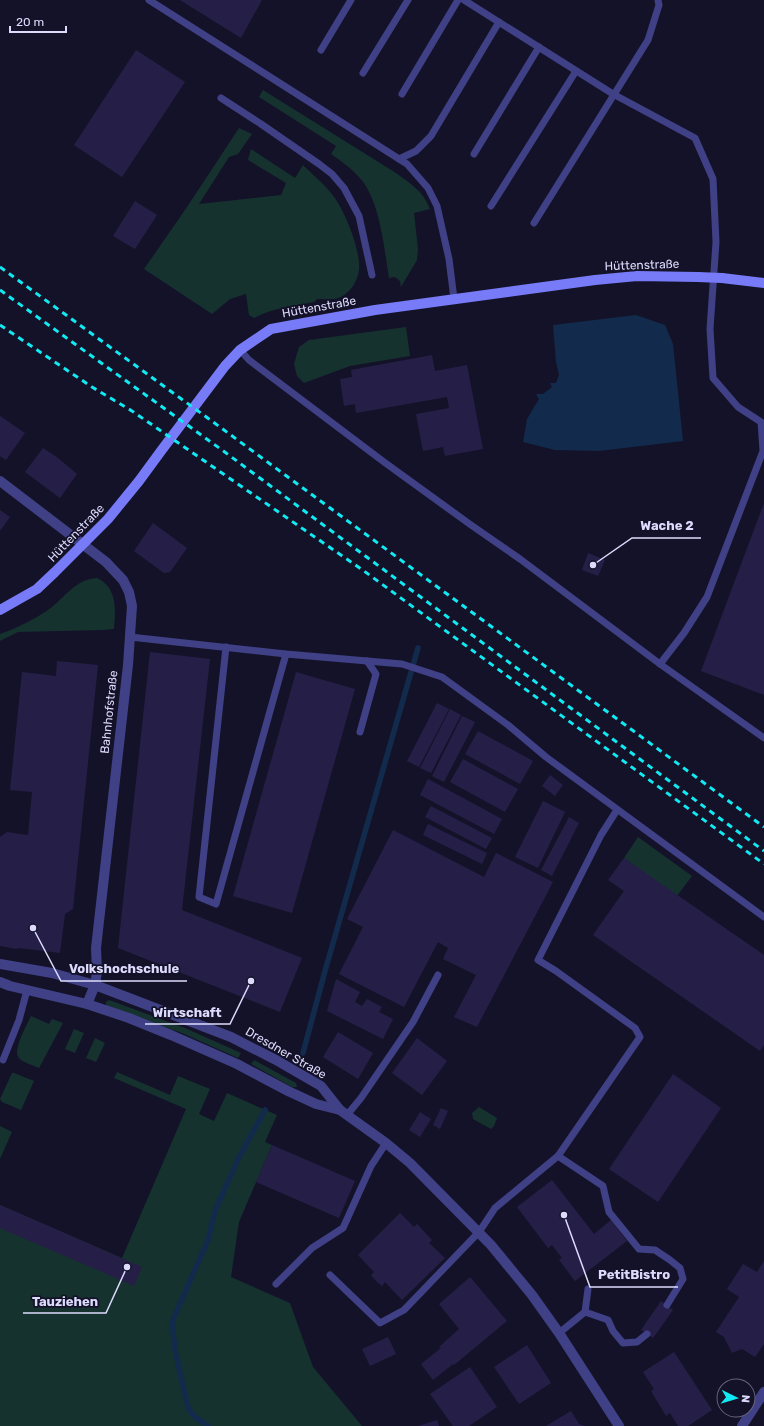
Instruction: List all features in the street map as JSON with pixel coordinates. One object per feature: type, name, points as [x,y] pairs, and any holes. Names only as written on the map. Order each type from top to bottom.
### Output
[{"type":"main road","name":"Hüttenstraße","points":[[0,610],[37,589],[84,544],[127,498],[221,370],[240,350],[271,329],[375,310],[595,280],[637,276],[722,278],[764,283]]},
{"type":"street","name":"Bahnhofstraße","points":[[0,481],[106,562],[123,580],[132,606],[130,637],[97,940],[95,985],[88,1004]]},
{"type":"street","name":"Dresdner Straße","points":[[0,964],[52,973],[95,985],[238,1041],[276,1060],[320,1086],[344,1113]]},
{"type":"street","points":[[0,982],[10,986],[105,1009],[172,1035],[237,1064],[288,1092],[316,1104],[344,1113],[386,1143],[410,1163],[479,1232],[532,1295],[559,1333],[619,1426]]},
{"type":"street","points":[[742,1426],[764,1392]]},
{"type":"lane","points":[[149,0],[406,164],[428,188],[437,206],[449,259],[454,299]]},
{"type":"lane","points":[[321,50],[351,0]]},
{"type":"lane","points":[[363,73],[408,0]]},
{"type":"lane","points":[[402,94],[458,0]]},
{"type":"lane","points":[[464,0],[613,94],[695,138],[713,179],[716,242],[710,329],[712,378],[738,407],[762,420],[763,450],[707,597],[684,634],[660,664]]},
{"type":"lane","points":[[534,223],[648,40],[659,5],[658,0]]},
{"type":"lane","points":[[399,159],[416,151],[432,136],[499,22]]},
{"type":"lane","points":[[474,154],[539,47]]},
{"type":"lane","points":[[491,206],[576,71]]},
{"type":"lane","points":[[221,98],[319,164],[332,174],[344,188],[359,216],[372,275]]},
{"type":"lane","points":[[240,350],[249,360],[384,462],[520,559],[660,664],[764,738]]},
{"type":"lane","points":[[130,637],[226,646],[286,654],[402,664],[442,677],[508,725],[546,757],[617,810],[764,917]]},
{"type":"lane","points":[[226,646],[198,897],[216,904],[286,654]]},
{"type":"lane","points":[[360,732],[376,674],[367,661]]},
{"type":"lane","points":[[330,1275],[380,1323],[404,1310],[479,1232],[495,1208],[558,1156],[640,1037],[635,1028],[556,971],[538,960],[601,835],[617,810]]},
{"type":"lane","points":[[344,1113],[361,1098],[413,1022],[438,975]]},
{"type":"lane","points":[[3,1060],[20,1020],[27,990]]},
{"type":"lane","points":[[276,1284],[312,1248],[343,1228],[371,1166],[386,1143]]},
{"type":"lane","points":[[558,1156],[603,1186],[609,1212],[638,1249],[655,1250],[680,1268],[683,1279],[667,1306]]},
{"type":"lane","points":[[559,1333],[585,1312],[588,1290]]},
{"type":"lane","points":[[585,1312],[608,1320],[613,1331],[623,1343],[637,1342],[647,1334]]},
{"type":"green space","points":[[263,90],[396,173],[416,188],[424,197],[430,209],[414,213],[418,249],[417,260],[401,287],[400,281],[395,277],[389,278],[377,212],[367,188],[360,178],[331,154],[336,146],[259,97]]},
{"type":"green space","points":[[239,128],[252,134],[238,154],[229,157],[199,204],[281,195],[286,183],[248,160],[251,149],[295,178],[303,165],[331,193],[351,230],[359,262],[359,270],[356,282],[345,295],[336,299],[317,299],[314,302],[276,310],[254,318],[249,315],[246,294],[230,299],[212,314],[144,269]]},
{"type":"green space","points":[[406,327],[410,356],[350,366],[304,383],[297,376],[294,364],[299,347],[309,340]]},
{"type":"green space","points":[[97,578],[104,582],[112,593],[115,607],[114,629],[18,632],[0,641],[0,634],[25,624],[42,614],[76,585],[89,579]]},
{"type":"green space","points":[[638,837],[692,876],[677,896],[624,858]]},
{"type":"green space","points":[[109,1000],[185,1028],[241,1053],[238,1058],[182,1033],[106,1006],[106,1002]]},
{"type":"green space","points":[[31,1016],[49,1024],[52,1019],[63,1023],[39,1068],[23,1061],[17,1054],[21,1037]]},
{"type":"green space","points":[[74,1029],[84,1033],[75,1053],[65,1049]]},
{"type":"green space","points":[[95,1038],[105,1043],[96,1062],[86,1058]]},
{"type":"green space","points":[[254,1060],[296,1083],[297,1087],[292,1087],[251,1064]]},
{"type":"green space","points":[[117,1072],[170,1095],[178,1076],[210,1089],[199,1114],[214,1121],[227,1093],[277,1115],[265,1142],[272,1145],[239,1222],[231,1277],[290,1303],[313,1367],[362,1426],[0,1426],[0,1205],[122,1258],[186,1109],[114,1078]]},
{"type":"green space","points":[[12,1073],[34,1081],[21,1110],[2,1102],[0,1099]]},
{"type":"green space","points":[[479,1107],[497,1118],[491,1129],[473,1119],[472,1113]]},
{"type":"green space","points":[[0,1126],[12,1132],[0,1159]]},
{"type":"water","points":[[636,315],[665,325],[673,344],[683,441],[599,451],[555,450],[523,442],[527,419],[539,399],[536,394],[543,394],[552,387],[550,383],[556,383],[559,375],[556,362],[553,325]]},
{"type":"building","points":[[180,0],[262,0],[241,38]]},
{"type":"building","points":[[136,50],[185,82],[122,177],[74,145]]},
{"type":"building","points":[[135,201],[157,215],[135,249],[113,236]]},
{"type":"building","points":[[432,355],[435,371],[467,365],[483,449],[445,456],[443,447],[423,451],[416,414],[449,408],[447,397],[356,413],[355,404],[344,406],[340,379],[352,377],[351,370]]},
{"type":"building","points":[[0,416],[25,433],[6,460],[0,456]]},
{"type":"building","points":[[43,448],[77,474],[60,498],[25,472]]},
{"type":"building","points":[[764,503],[764,695],[701,671]]},
{"type":"building","points":[[0,510],[10,517],[0,531]]},
{"type":"building","points":[[153,523],[187,548],[170,572],[164,573],[134,551]]},
{"type":"building","points":[[588,553],[605,560],[598,576],[582,570]]},
{"type":"building","points":[[150,652],[210,659],[182,910],[302,958],[280,1012],[118,948]]},
{"type":"building","points":[[57,661],[98,665],[73,909],[65,914],[60,953],[0,946],[0,837],[7,832],[28,835],[32,792],[10,790],[22,672],[56,676]]},
{"type":"building","points":[[296,672],[355,689],[292,913],[233,896]]},
{"type":"building","points":[[437,703],[449,709],[419,767],[407,761]]},
{"type":"building","points":[[450,709],[461,715],[431,773],[420,768]]},
{"type":"building","points":[[462,716],[475,722],[444,782],[432,776]]},
{"type":"building","points":[[478,731],[533,761],[520,784],[465,754]]},
{"type":"building","points":[[463,759],[518,789],[505,812],[450,782]]},
{"type":"building","points":[[550,775],[563,785],[555,796],[542,786]]},
{"type":"building","points":[[428,779],[502,819],[494,834],[420,795]]},
{"type":"building","points":[[543,801],[565,812],[538,868],[515,857]]},
{"type":"building","points":[[431,806],[492,838],[486,849],[425,817]]},
{"type":"building","points":[[569,817],[579,823],[552,876],[541,870]]},
{"type":"building","points":[[428,824],[487,853],[482,864],[423,835]]},
{"type":"building","points":[[393,830],[484,877],[496,853],[553,882],[477,1027],[454,1017],[476,975],[443,959],[448,948],[438,942],[404,1007],[339,974],[363,927],[347,919]]},
{"type":"building","points":[[624,858],[764,955],[764,1045],[760,1051],[593,935],[624,891],[608,880]]},
{"type":"building","points":[[336,979],[360,992],[355,1002],[362,1006],[367,999],[382,1007],[379,1012],[393,1019],[383,1039],[327,1011]]},
{"type":"building","points":[[338,1032],[373,1053],[358,1079],[323,1057]]},
{"type":"building","points":[[417,1038],[447,1061],[422,1095],[392,1073]]},
{"type":"building","points":[[673,1074],[721,1108],[658,1202],[609,1169]]},
{"type":"building","points":[[441,1108],[448,1111],[440,1129],[433,1125]]},
{"type":"building","points":[[420,1112],[431,1119],[420,1137],[409,1130]]},
{"type":"building","points":[[272,1145],[355,1181],[339,1218],[256,1182]]},
{"type":"building","points":[[552,1180],[594,1234],[611,1220],[627,1241],[575,1281],[559,1260],[562,1258],[552,1245],[548,1248],[517,1207]]},
{"type":"building","points":[[0,1205],[142,1267],[134,1286],[0,1228]]},
{"type":"building","points":[[400,1213],[414,1227],[417,1224],[432,1240],[429,1243],[445,1258],[402,1300],[385,1282],[382,1286],[376,1281],[371,1275],[374,1272],[358,1255]]},
{"type":"building","points":[[764,1261],[764,1344],[755,1357],[742,1349],[732,1353],[724,1337],[716,1332],[739,1297],[727,1289],[743,1264],[757,1272]]},
{"type":"building","points":[[470,1277],[507,1321],[454,1365],[453,1364],[433,1380],[421,1364],[441,1348],[439,1347],[459,1329],[439,1304]]},
{"type":"building","points":[[661,1301],[673,1310],[653,1338],[641,1330]]},
{"type":"building","points":[[388,1337],[396,1354],[370,1366],[362,1349]]},
{"type":"building","points":[[527,1345],[551,1383],[519,1404],[494,1367]]},
{"type":"building","points":[[674,1352],[712,1410],[688,1426],[678,1426],[670,1413],[666,1416],[651,1391],[654,1389],[643,1372]]},
{"type":"building","points":[[470,1367],[497,1407],[469,1426],[453,1426],[430,1394]]},
{"type":"building","points":[[571,1411],[579,1424],[585,1426],[546,1426]]},
{"type":"building","points":[[437,1420],[439,1426],[418,1426]]},
{"type":"waterway","points":[[303,1053],[325,971],[418,648]]},
{"type":"waterway","points":[[208,1426],[195,1417],[188,1408],[175,1350],[172,1322],[208,1240],[215,1211],[238,1159],[265,1110]]},
{"type":"railway","points":[[0,267],[764,827]]},
{"type":"railway","points":[[0,290],[222,450],[764,851]]},
{"type":"railway","points":[[0,325],[92,387],[132,411],[364,571],[764,864]]},
{"type":"place","name":"Wache 2","points":[[593,565]]},
{"type":"place","name":"Volkshochschule","points":[[33,928]]},
{"type":"place","name":"Wirtschaft","points":[[251,981]]},
{"type":"place","name":"PetitBistro","points":[[564,1215]]},
{"type":"place","name":"Tauziehen","points":[[127,1267]]}]
